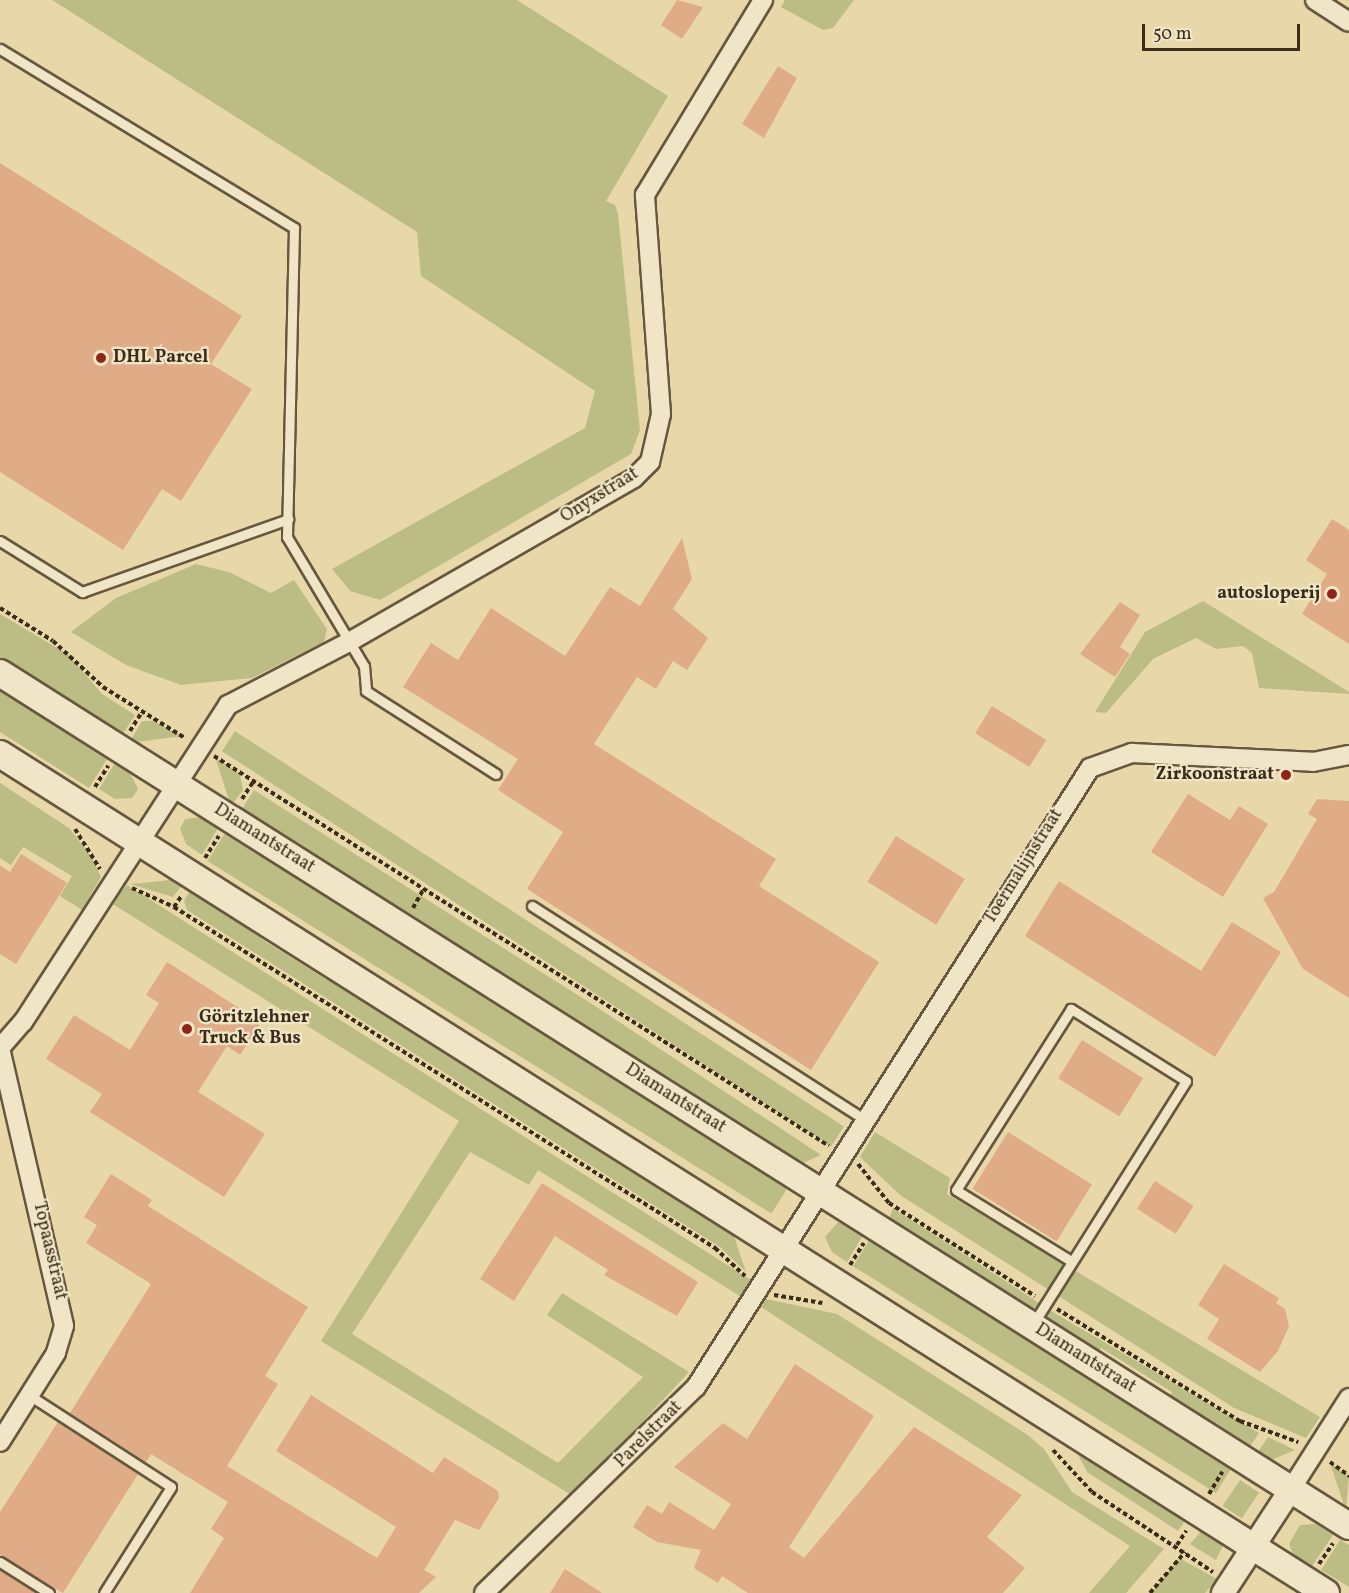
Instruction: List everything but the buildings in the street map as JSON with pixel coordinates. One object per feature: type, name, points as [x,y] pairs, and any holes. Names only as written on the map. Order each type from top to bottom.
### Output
[{"type":"main road","name":"Diamantstraat","points":[[0,672],[1347,1524]]},
{"type":"main road","points":[[0,754],[783,1251],[831,1298],[1198,1511],[1317,1587]]},
{"type":"street","name":"Onyxstraat","points":[[139,842],[198,747],[239,697],[349,642],[634,478],[650,462],[662,414],[645,195],[763,0]]},
{"type":"street","points":[[1315,0],[1349,22]]},
{"type":"street","name":"Toermalijnstraat","points":[[783,1251],[1090,768],[1132,753],[1313,762],[1349,755]]},
{"type":"street","name":"Topaasstraat","points":[[0,1442],[56,1353],[64,1326],[0,1047],[23,1022],[139,842]]},
{"type":"street","name":"Parelstraat","points":[[484,1593],[674,1413],[761,1287],[783,1251]]},
{"type":"street","points":[[1223,1593],[1349,1398]]},
{"type":"lane","points":[[0,50],[294,228],[287,537],[364,666],[366,691],[496,774]]},
{"type":"lane","points":[[0,541],[82,592],[288,519]]},
{"type":"lane","points":[[531,906],[865,1120]]},
{"type":"lane","points":[[1032,1325],[1186,1081],[1071,1009],[956,1190],[1071,1261]]},
{"type":"lane","points":[[30,1395],[171,1486],[104,1593]]},
{"type":"lane","points":[[0,1562],[49,1593]]},
{"type":"path","points":[[0,608],[53,641],[103,687],[843,1154],[871,1174],[889,1203],[1046,1302],[1251,1426],[1177,1545]]},
{"type":"path","points":[[174,907],[253,782]]},
{"type":"path","points":[[71,825],[98,868],[174,907],[279,973],[715,1248],[761,1287],[783,1300],[831,1298],[889,1203]]},
{"type":"path","points":[[407,918],[423,890]]},
{"type":"path","points":[[279,973],[285,965]]},
{"type":"path","points":[[1049,1445],[1092,1492],[1185,1552],[1150,1593]]},
{"type":"path","points":[[1317,1587],[1347,1524]]},
{"type":"green space","points":[[52,0],[517,0],[668,96],[606,201],[615,205],[618,214],[640,430],[631,454],[380,600],[350,591],[332,569],[585,428],[595,391],[421,276],[417,232]]},
{"type":"green space","points":[[785,0],[854,0],[833,28],[823,30],[781,7]]},
{"type":"green space","points":[[196,564],[229,572],[271,593],[294,580],[327,629],[324,642],[252,678],[181,685],[126,665],[71,632],[116,598]]},
{"type":"green space","points":[[1203,601],[1349,694],[1259,688],[1252,653],[1243,646],[1216,649],[1196,638],[1153,659],[1106,713],[1095,712],[1145,632]]},
{"type":"green space","points":[[0,614],[69,655],[102,694],[135,715],[121,737],[0,661]]},
{"type":"green space","points":[[0,690],[107,759],[89,788],[0,732]]},
{"type":"green space","points":[[142,721],[153,721],[182,736],[129,743]]},
{"type":"green space","points":[[235,731],[844,1126],[831,1147],[222,751]]},
{"type":"green space","points":[[215,757],[240,774],[243,790],[231,806]]},
{"type":"green space","points":[[115,763],[130,773],[138,789],[132,798],[115,799],[99,789]]},
{"type":"green space","points":[[0,783],[69,828],[91,856],[101,877],[82,910],[60,896],[72,876],[23,847],[11,865],[0,858]]},
{"type":"green space","points":[[254,790],[595,1006],[821,1155],[796,1166],[240,812]]},
{"type":"green space","points":[[201,817],[218,828],[202,855],[186,844],[180,829],[185,819]]},
{"type":"green space","points":[[225,833],[789,1185],[771,1213],[208,861]]},
{"type":"green space","points":[[189,876],[173,897],[130,884],[162,881]]},
{"type":"green space","points":[[194,884],[265,929],[260,938],[327,980],[333,971],[730,1224],[746,1272],[720,1247],[187,910],[184,901]]},
{"type":"green space","points":[[127,885],[751,1280],[743,1298],[538,1170],[529,1185],[470,1152],[352,1334],[558,1463],[643,1377],[547,1315],[562,1293],[689,1372],[573,1496],[321,1341],[459,1121],[111,903]]},
{"type":"green space","points":[[875,1132],[950,1178],[947,1194],[1320,1417],[1306,1438],[1234,1408],[900,1195],[860,1157]]},
{"type":"green space","points":[[893,1208],[1056,1314],[1259,1433],[1249,1448],[1167,1401],[1172,1392],[1101,1348],[1095,1356],[888,1222]]},
{"type":"green space","points":[[838,1222],[863,1235],[847,1262],[832,1252],[825,1237]]},
{"type":"green space","points":[[870,1239],[1233,1466],[1216,1493],[853,1266]]},
{"type":"green space","points":[[766,1299],[837,1314],[1028,1435],[1044,1449],[1072,1492],[1164,1549],[1126,1593],[1089,1593],[1130,1546],[761,1307]]},
{"type":"green space","points":[[1068,1435],[1190,1513],[1178,1531],[1087,1472]]},
{"type":"green space","points":[[1268,1437],[1295,1450],[1269,1461],[1257,1453]]},
{"type":"green space","points":[[1330,1463],[1349,1475],[1346,1511]]},
{"type":"green space","points":[[1240,1480],[1259,1493],[1242,1519],[1223,1506]]},
{"type":"green space","points":[[1316,1524],[1333,1535],[1310,1569],[1295,1559],[1289,1544],[1300,1525]]},
{"type":"green space","points":[[1204,1528],[1225,1541],[1216,1560],[1190,1544]]},
{"type":"green space","points":[[1340,1540],[1349,1545],[1349,1587],[1321,1570]]},
{"type":"green space","points":[[1179,1558],[1217,1579],[1205,1593],[1150,1593]]},
{"type":"place","name":"DHL Parcel","points":[[101,358]]},
{"type":"place","name":"autosloperij","points":[[1332,594]]},
{"type":"place","name":"Zirkoonstraat","points":[[1286,775]]},
{"type":"place","name":"Göritzlehner Truck & Bus","points":[[187,1029]]}]
